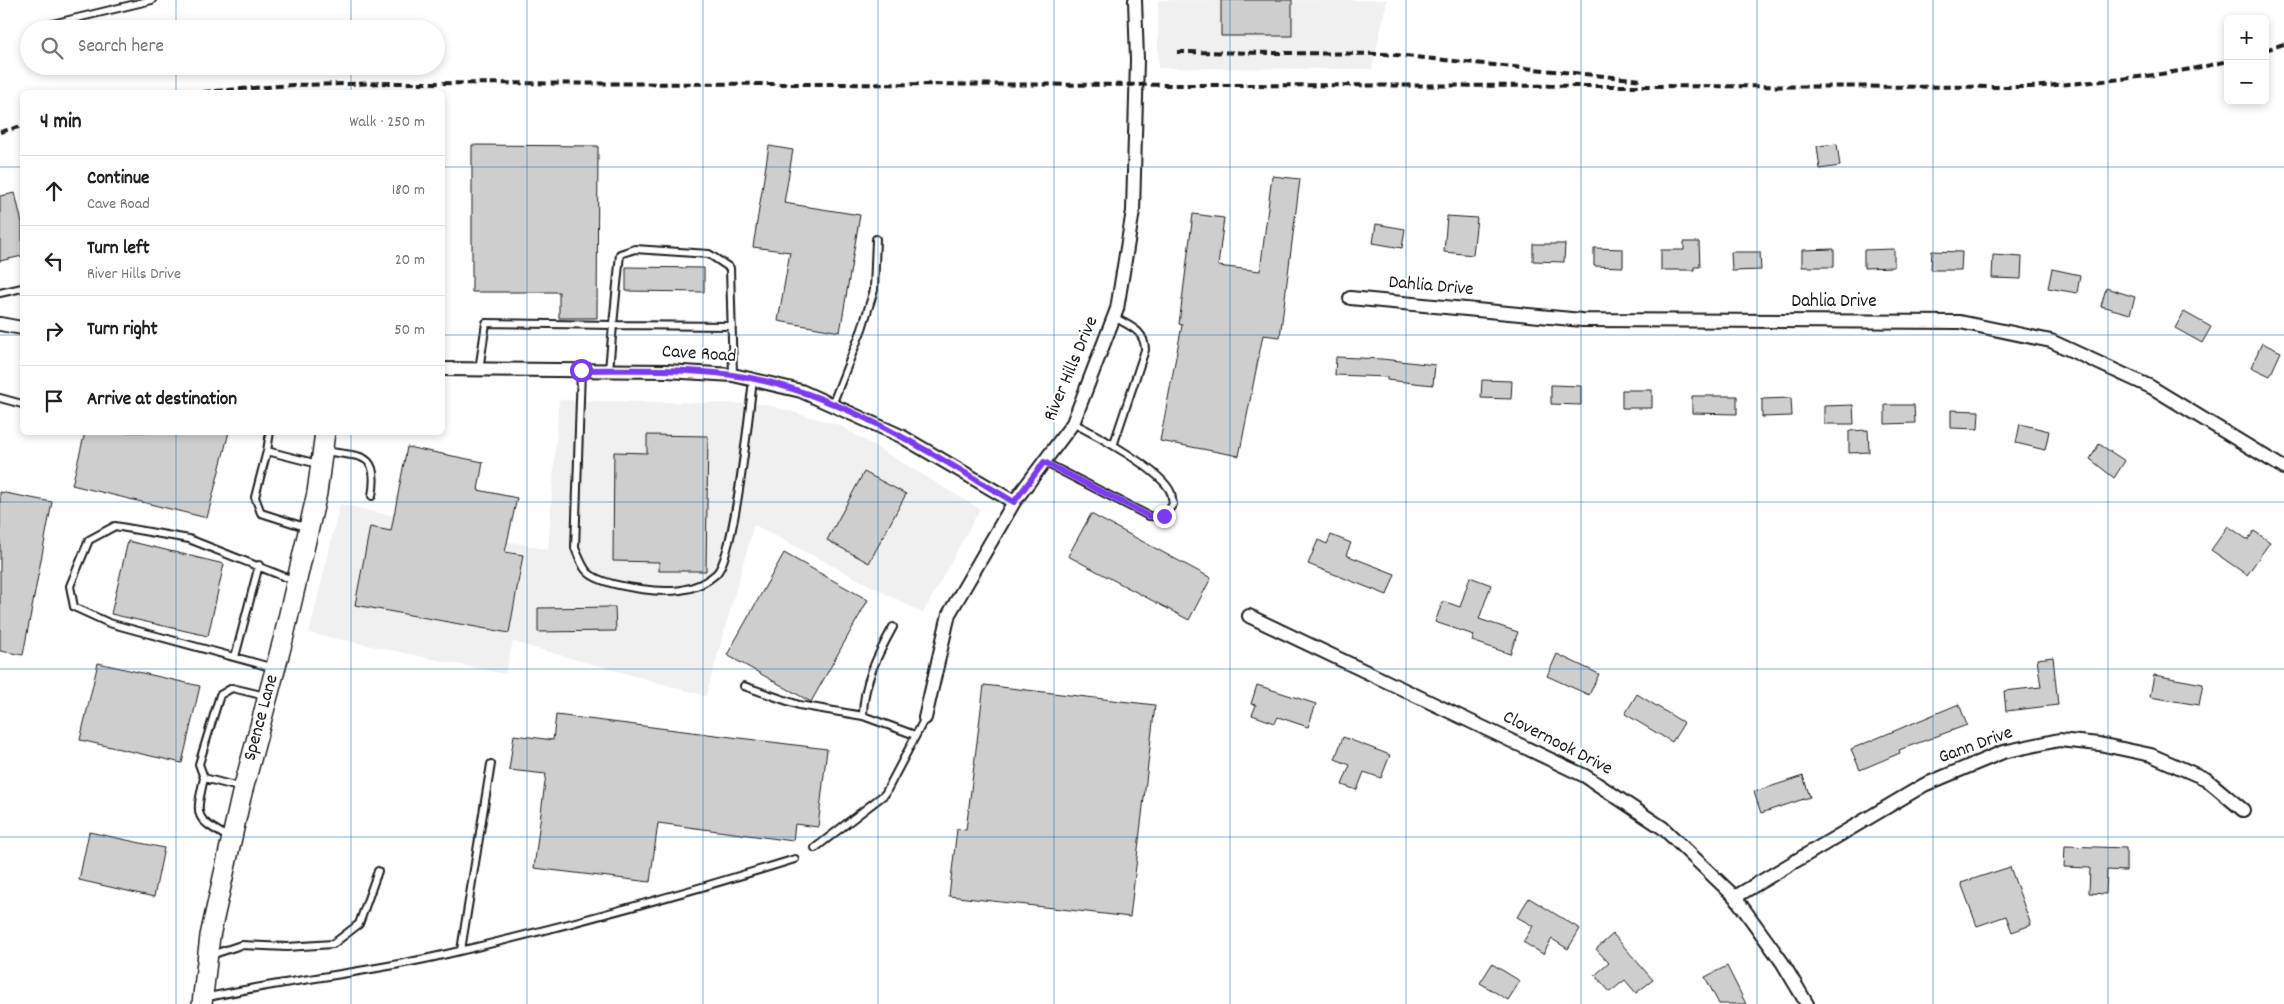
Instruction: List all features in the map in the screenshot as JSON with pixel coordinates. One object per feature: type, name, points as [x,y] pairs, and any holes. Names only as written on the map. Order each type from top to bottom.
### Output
[{"type":"main road","name":"Spence Lane","points":[[202,1001],[210,936],[231,839],[297,582],[323,449]]},
{"type":"street","name":"River Hills Drive","points":[[924,718],[949,614],[1014,502],[1073,423],[1114,317],[1133,211],[1137,60],[1136,0]]},
{"type":"street","name":"Dahlia Drive","points":[[1350,298],[1582,320],[1960,322],[2051,341],[2151,387],[2283,464]]},
{"type":"street","points":[[0,324],[20,328]]},
{"type":"street","name":"Cave Road","points":[[445,370],[609,370],[733,375],[801,391],[901,436],[1014,502]]},
{"type":"street","name":"Clovernook Drive","points":[[1249,616],[1585,776],[1663,828],[1734,897],[1782,962],[1807,1004]]},
{"type":"street","name":"Gann Drive","points":[[1734,897],[1924,785],[2003,752],[2059,740],[2099,744],[2150,755],[2206,779],[2243,810]]},
{"type":"lane","points":[[69,20],[152,0]]},
{"type":"lane","points":[[832,405],[862,329],[874,290],[876,239]]},
{"type":"lane","points":[[609,370],[620,254],[635,249],[709,254],[730,268],[733,375]]},
{"type":"lane","points":[[0,293],[20,288]]},
{"type":"lane","points":[[1114,317],[1141,333],[1145,340],[1145,350],[1114,443]]},
{"type":"lane","points":[[479,370],[486,323],[732,326]]},
{"type":"lane","points":[[581,370],[575,548],[586,571],[615,585],[662,592],[688,589],[701,584],[718,573],[733,529],[753,380]]},
{"type":"lane","points":[[0,398],[20,403]]},
{"type":"lane","points":[[1044,462],[1149,516],[1164,516],[1173,504],[1171,491],[1161,480],[1114,443],[1073,423]]},
{"type":"lane","points":[[270,435],[255,497],[261,513],[309,528]]},
{"type":"lane","points":[[267,451],[323,449],[367,459],[372,465],[376,477],[372,496]]},
{"type":"lane","points":[[275,668],[109,623],[74,607],[70,586],[89,540],[115,526],[189,539],[259,565],[297,582]]},
{"type":"lane","points":[[235,657],[259,565]]},
{"type":"lane","points":[[863,716],[863,700],[876,659],[893,627]]},
{"type":"lane","points":[[744,686],[799,706],[863,716],[915,735]]},
{"type":"lane","points":[[231,839],[203,823],[197,807],[204,778],[199,764],[220,695],[232,688],[268,696]]},
{"type":"lane","points":[[816,848],[885,794],[924,718]]},
{"type":"lane","points":[[461,950],[491,764]]},
{"type":"lane","points":[[204,778],[243,789]]},
{"type":"lane","points":[[202,1001],[252,987],[393,964],[461,950],[641,906],[795,859]]},
{"type":"lane","points":[[208,956],[241,945],[287,947],[333,944],[359,924],[378,871]]},
{"type":"shaded area","points":[[1158,0],[1387,0],[1372,69],[1158,68]]},
{"type":"shaded area","points":[[559,400],[764,404],[839,425],[980,509],[923,613],[754,525],[706,696],[513,642],[505,674],[309,633],[340,504],[548,550]]},
{"type":"building","points":[[1221,0],[1292,0],[1292,36],[1221,36]]},
{"type":"building","points":[[1837,144],[1840,166],[1820,169],[1817,146]]},
{"type":"building","points":[[472,145],[598,146],[597,318],[559,318],[559,292],[472,292]]},
{"type":"building","points":[[769,146],[793,150],[784,203],[860,215],[840,332],[778,321],[790,252],[753,247]]},
{"type":"building","points":[[1272,176],[1300,179],[1280,337],[1263,335],[1239,456],[1160,441],[1182,325],[1179,324],[1193,214],[1224,218],[1218,266],[1260,271]]},
{"type":"building","points":[[15,193],[20,214],[20,256],[0,261],[0,196]]},
{"type":"building","points":[[1447,216],[1477,218],[1473,255],[1444,252]]},
{"type":"building","points":[[1376,224],[1405,229],[1402,248],[1373,243]]},
{"type":"building","points":[[1684,242],[1699,242],[1700,267],[1694,267],[1694,270],[1661,270],[1661,250],[1684,250]]},
{"type":"building","points":[[1533,244],[1565,244],[1564,262],[1533,261]]},
{"type":"building","points":[[1594,248],[1623,249],[1623,267],[1594,266]]},
{"type":"building","points":[[1834,249],[1834,267],[1802,267],[1802,250]]},
{"type":"building","points":[[1894,249],[1894,267],[1864,268],[1864,250]]},
{"type":"building","points":[[1932,251],[1962,252],[1961,270],[1931,270]]},
{"type":"building","points":[[1731,252],[1760,252],[1761,270],[1732,271]]},
{"type":"building","points":[[1993,255],[2022,257],[2021,279],[1992,278]]},
{"type":"building","points":[[626,267],[704,268],[704,292],[626,291]]},
{"type":"building","points":[[2052,269],[2080,275],[2077,293],[2048,288]]},
{"type":"building","points":[[2106,288],[2135,297],[2130,314],[2101,306]]},
{"type":"building","points":[[2184,312],[2211,327],[2202,343],[2175,328]]},
{"type":"building","points":[[2262,343],[2281,352],[2270,376],[2251,367]]},
{"type":"building","points":[[1336,357],[1382,359],[1435,365],[1433,385],[1387,380],[1387,377],[1335,375]]},
{"type":"building","points":[[1482,380],[1512,381],[1511,399],[1481,398]]},
{"type":"building","points":[[1551,385],[1581,386],[1581,405],[1551,404]]},
{"type":"building","points":[[1622,390],[1652,390],[1652,408],[1622,408]]},
{"type":"building","points":[[1692,396],[1737,396],[1737,414],[1692,413]]},
{"type":"building","points":[[1791,398],[1792,416],[1762,417],[1762,399]]},
{"type":"building","points":[[1853,405],[1854,424],[1824,424],[1824,406]]},
{"type":"building","points":[[1885,405],[1914,405],[1915,423],[1885,424]]},
{"type":"building","points":[[1951,410],[1979,411],[1978,429],[1951,428]]},
{"type":"building","points":[[2020,424],[2049,431],[2045,450],[2016,443]]},
{"type":"building","points":[[1868,430],[1869,452],[1849,453],[1849,431]]},
{"type":"building","points":[[84,435],[228,435],[207,518],[72,485]]},
{"type":"building","points":[[647,435],[708,436],[706,571],[659,571],[659,562],[613,561],[614,452],[647,453]]},
{"type":"building","points":[[2099,444],[2125,461],[2114,478],[2090,459]]},
{"type":"building","points":[[407,447],[483,462],[478,490],[517,498],[505,552],[523,555],[509,633],[355,605],[370,527],[391,531]]},
{"type":"building","points":[[864,472],[906,494],[869,563],[827,540]]},
{"type":"building","points":[[0,492],[52,502],[23,655],[0,651]]},
{"type":"building","points":[[1091,514],[1211,578],[1189,620],[1068,556]]},
{"type":"building","points":[[2228,526],[2248,540],[2254,531],[2270,542],[2247,575],[2211,550]]},
{"type":"building","points":[[1331,535],[1351,543],[1346,555],[1395,574],[1387,595],[1308,564],[1318,540],[1327,544]]},
{"type":"building","points":[[128,541],[224,564],[208,636],[111,614]]},
{"type":"building","points":[[784,553],[868,600],[811,702],[727,655]]},
{"type":"building","points":[[1470,577],[1491,585],[1479,619],[1518,632],[1510,654],[1472,641],[1474,635],[1435,622],[1443,601],[1460,607]]},
{"type":"building","points":[[615,607],[616,631],[538,632],[538,608]]},
{"type":"building","points":[[1557,654],[1599,674],[1589,695],[1547,676]]},
{"type":"building","points":[[2053,657],[2058,705],[2006,711],[2004,691],[2041,687],[2037,659]]},
{"type":"building","points":[[98,663],[200,686],[182,763],[80,740]]},
{"type":"building","points":[[2154,675],[2203,684],[2199,705],[2150,697]]},
{"type":"building","points":[[984,685],[1155,705],[1130,917],[949,896],[957,829],[966,830]]},
{"type":"building","points":[[1257,685],[1316,704],[1308,727],[1278,717],[1275,723],[1252,715],[1256,705],[1251,704]]},
{"type":"building","points":[[1637,694],[1684,723],[1672,742],[1625,714]]},
{"type":"building","points":[[1959,704],[1967,725],[1899,750],[1900,753],[1860,770],[1851,749]]},
{"type":"building","points":[[556,715],[827,749],[818,827],[795,824],[793,841],[658,823],[650,882],[534,868],[546,774],[509,770],[514,735],[553,740]]},
{"type":"building","points":[[1343,737],[1390,755],[1381,778],[1364,772],[1357,790],[1342,785],[1350,765],[1335,759]]},
{"type":"building","points":[[1803,776],[1810,797],[1761,813],[1754,792]]},
{"type":"building","points":[[89,832],[164,848],[154,897],[79,880]]},
{"type":"building","points":[[2065,846],[2126,848],[2126,871],[2107,870],[2106,894],[2089,893],[2090,868],[2064,867]]},
{"type":"building","points":[[2010,867],[2031,925],[2012,932],[2006,916],[1977,926],[1961,883]]},
{"type":"building","points":[[1529,898],[1580,929],[1568,949],[1552,939],[1543,954],[1523,942],[1533,926],[1517,917]]},
{"type":"building","points":[[1613,934],[1653,980],[1636,993],[1625,980],[1610,992],[1595,975],[1609,963],[1596,949]]},
{"type":"building","points":[[1492,964],[1520,981],[1508,1000],[1480,983]]},
{"type":"building","points":[[1727,966],[1746,1004],[1719,1004],[1705,977]]},
{"type":"railway","points":[[2269,49],[2284,44]]},
{"type":"railway","points":[[1177,52],[1385,54],[1643,80]]},
{"type":"railway","points":[[228,90],[292,85],[393,83],[2030,87],[2154,75],[2224,62]]},
{"type":"railway","points":[[0,132],[20,127]]},
{"type":"route","points":[[581,370],[667,371],[733,375],[801,391],[901,436],[1014,502],[1044,462],[1149,516],[1164,516]]}]
